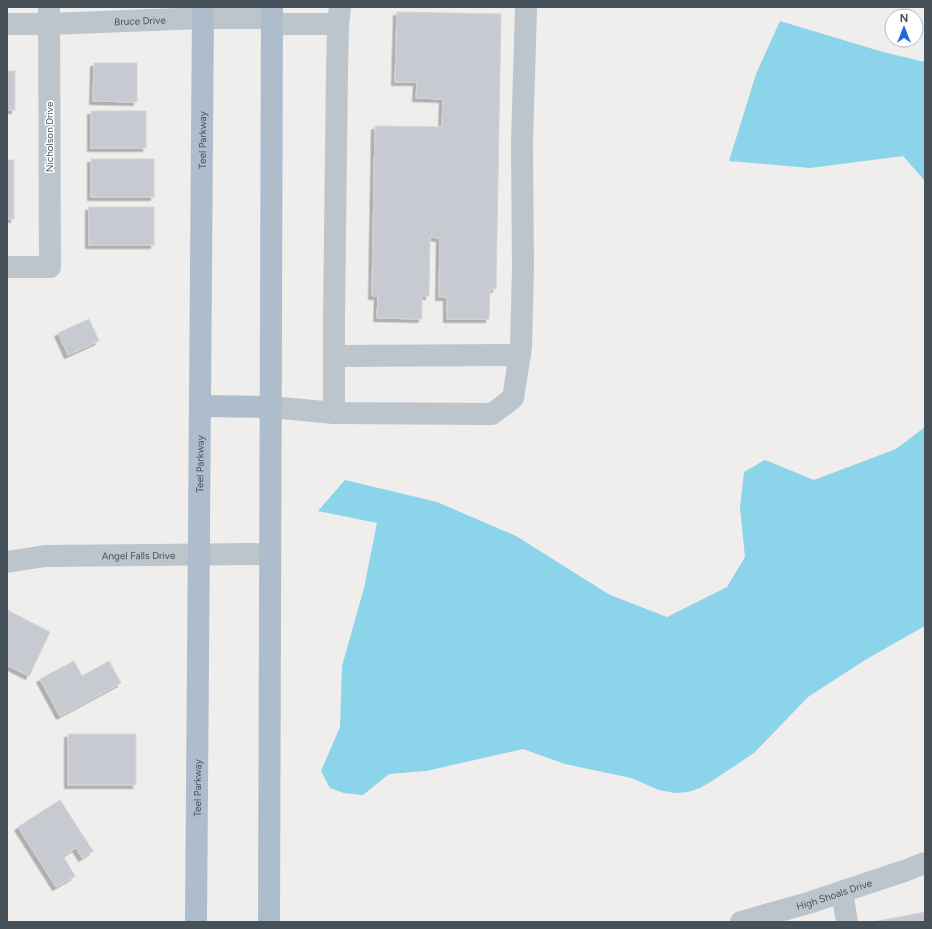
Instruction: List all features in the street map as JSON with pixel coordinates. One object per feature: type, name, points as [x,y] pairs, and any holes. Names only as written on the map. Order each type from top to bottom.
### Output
[{"type":"main road","name":"Teel Parkway","points":[[196,922],[203,13]]},
{"type":"main road","points":[[269,922],[272,16]]},
{"type":"main road","points":[[200,406],[271,407]]},
{"type":"street","points":[[271,407],[334,414],[492,414],[513,398],[520,354],[523,269],[522,142],[526,7]]},
{"type":"street","name":"Bruce Drive","points":[[7,24],[49,16],[203,13],[272,16],[339,16]]},
{"type":"street","name":"Nicholson Drive","points":[[7,267],[50,266],[49,16]]},
{"type":"street","points":[[334,414],[339,16]]},
{"type":"street","points":[[334,356],[520,354]]},
{"type":"street","name":"Angel Falls Drive","points":[[7,562],[46,556],[270,554]]},
{"type":"street","name":"High Shoals Drive","points":[[741,922],[808,903],[925,863]]},
{"type":"street","points":[[842,892],[848,922]]},
{"type":"water","points":[[780,21],[883,52],[925,62],[925,181],[903,156],[810,168],[729,161],[756,74]]},
{"type":"water","points":[[925,427],[925,626],[865,660],[808,697],[754,753],[712,781],[700,788],[688,792],[675,793],[659,790],[631,778],[565,764],[523,749],[426,771],[389,774],[363,795],[344,793],[330,788],[321,771],[340,727],[342,666],[364,588],[377,523],[318,511],[345,480],[437,502],[516,536],[610,595],[667,617],[727,587],[745,557],[740,508],[744,472],[765,460],[814,480],[896,449]]},
{"type":"building","points":[[397,12],[501,14],[496,289],[490,289],[489,319],[447,319],[447,297],[439,297],[440,238],[430,237],[429,296],[422,296],[422,319],[377,318],[378,296],[372,296],[375,126],[442,127],[443,99],[416,98],[417,82],[395,82]]},
{"type":"building","points":[[94,63],[137,63],[137,102],[93,101]]},
{"type":"building","points":[[7,71],[15,71],[15,110],[7,110]]},
{"type":"building","points":[[91,111],[146,111],[146,148],[91,148]]},
{"type":"building","points":[[91,159],[154,159],[154,197],[91,197]]},
{"type":"building","points":[[7,160],[14,160],[14,219],[7,219]]},
{"type":"building","points":[[89,207],[154,207],[154,245],[89,245]]},
{"type":"building","points":[[89,319],[99,341],[68,355],[58,333]]},
{"type":"building","points":[[7,610],[50,632],[29,676],[7,665]]},
{"type":"building","points":[[74,661],[82,676],[109,661],[121,683],[60,716],[40,679]]},
{"type":"building","points":[[68,734],[136,734],[136,785],[68,785]]},
{"type":"building","points":[[60,800],[93,851],[82,858],[76,848],[63,856],[75,876],[56,887],[18,827]]},
{"type":"building","points":[[925,912],[925,922],[878,922],[878,921]]}]
